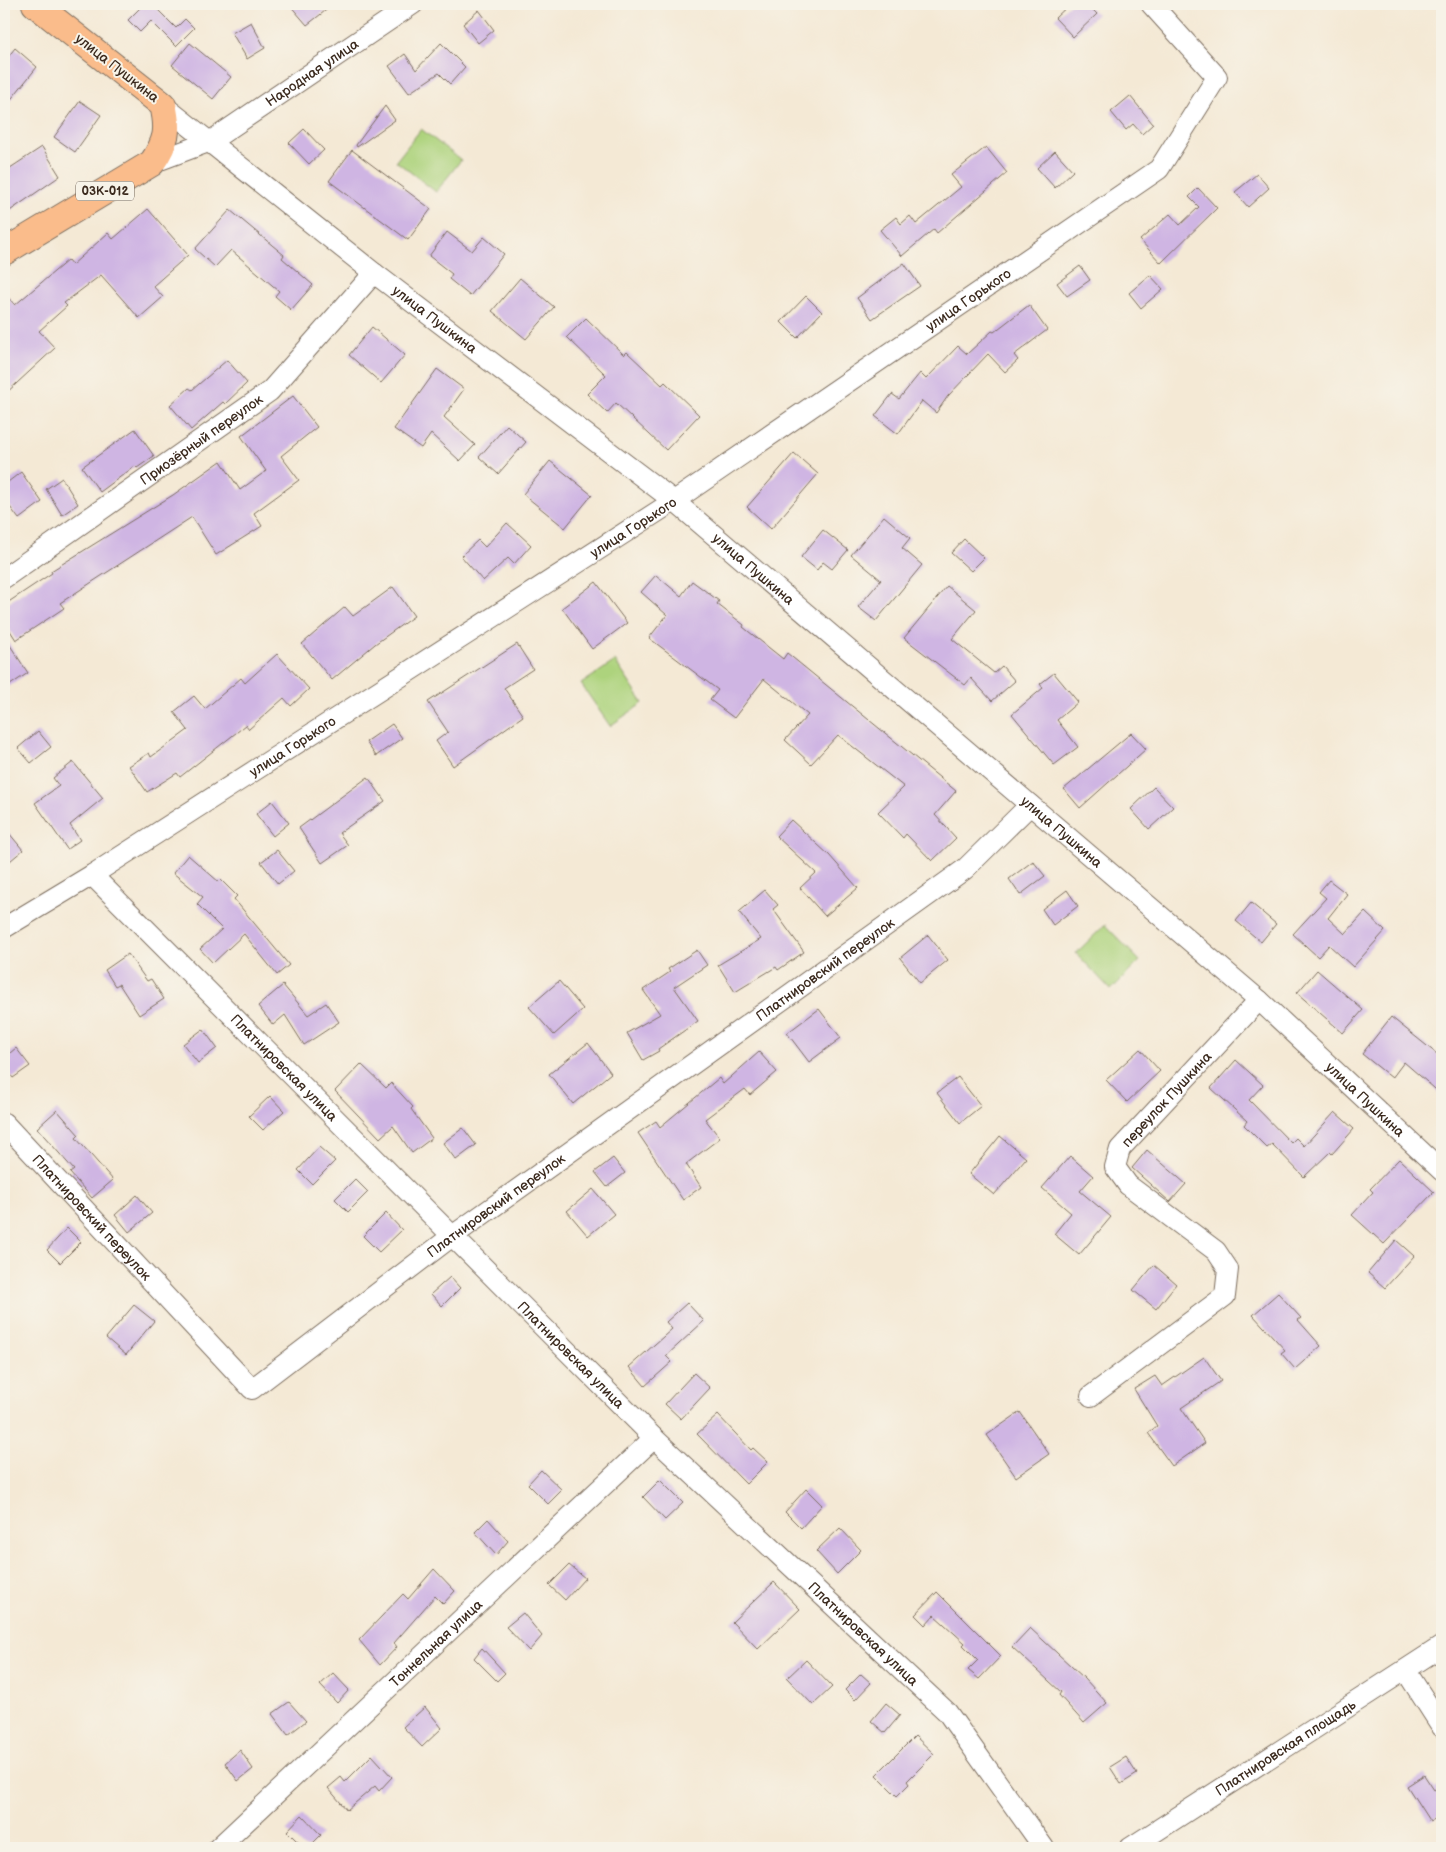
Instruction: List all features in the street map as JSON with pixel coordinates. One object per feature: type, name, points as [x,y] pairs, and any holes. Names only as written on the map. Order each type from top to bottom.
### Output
[{"type":"main road","name":"улица Пушкина","points":[[35,4],[163,105]]},
{"type":"main road","name":"03К-012","points":[[4,252],[152,163],[164,146],[168,125],[163,105]]},
{"type":"street","name":"Народная улица","points":[[152,163],[211,141],[413,4]]},
{"type":"street","name":"улица Горького","points":[[4,928],[92,875],[674,501],[1159,168],[1217,77],[1151,4]]},
{"type":"street","name":"улица Пушкина","points":[[163,105],[211,141],[374,273],[674,501],[1259,1000],[1442,1171]]},
{"type":"street","name":"Приозёрный переулок","points":[[4,578],[270,391],[374,273]]},
{"type":"street","name":"Платнировский переулок","points":[[4,1123],[252,1389],[451,1236],[965,868],[1030,805]]},
{"type":"street","name":"Платнировская улица","points":[[92,875],[654,1438],[947,1712],[1039,1846]]},
{"type":"street","name":"переулок Пушкина","points":[[1091,1396],[1225,1296],[1228,1269],[1216,1251],[1128,1185],[1115,1167],[1120,1149],[1259,1000]]},
{"type":"street","name":"Тоннельная улица","points":[[218,1848],[654,1438]]},
{"type":"street","name":"Платнировская площадь","points":[[1130,1848],[1442,1646]]},
{"type":"street","points":[[1406,1671],[1442,1727]]},
{"type":"green space","points":[[421,129],[461,160],[436,192],[396,161]]},
{"type":"green space","points":[[615,661],[643,703],[610,726],[581,684]]},
{"type":"green space","points":[[1105,925],[1140,961],[1111,990],[1076,953]]},
{"type":"building","points":[[144,4],[152,4],[176,28],[185,19],[194,28],[176,46],[151,21],[140,32],[128,20]]},
{"type":"building","points":[[289,4],[334,4],[307,25]]},
{"type":"building","points":[[1070,4],[1087,4],[1097,14],[1073,37],[1055,18]]},
{"type":"building","points":[[479,10],[494,30],[478,43],[463,24]]},
{"type":"building","points":[[251,22],[265,48],[247,59],[232,33]]},
{"type":"building","points":[[190,43],[231,77],[213,99],[172,65]]},
{"type":"building","points":[[441,43],[465,67],[450,84],[439,73],[409,93],[389,66],[405,54],[416,70]]},
{"type":"building","points":[[15,48],[37,67],[4,108],[4,62]]},
{"type":"building","points":[[1130,96],[1153,124],[1142,134],[1133,124],[1126,130],[1111,112]]},
{"type":"building","points":[[80,101],[101,115],[75,152],[54,137]]},
{"type":"building","points":[[385,106],[395,120],[357,147],[356,145]]},
{"type":"building","points":[[304,129],[324,150],[309,164],[289,143]]},
{"type":"building","points":[[42,147],[60,176],[4,215],[4,172]]},
{"type":"building","points":[[986,147],[1007,173],[937,233],[934,229],[902,256],[880,230],[896,217],[901,224],[910,216],[916,224],[961,187],[951,175]]},
{"type":"building","points":[[352,150],[431,209],[408,240],[329,181]]},
{"type":"building","points":[[1055,151],[1073,171],[1055,188],[1037,168]]},
{"type":"building","points":[[1257,174],[1269,188],[1248,207],[1235,192]]},
{"type":"building","points":[[1198,188],[1217,208],[1161,263],[1140,240],[1170,214],[1180,225],[1199,207],[1189,197]]},
{"type":"building","points":[[148,209],[188,255],[153,286],[163,297],[139,318],[101,275],[64,303],[67,306],[39,331],[55,348],[4,395],[4,293],[15,305],[68,260],[72,265],[108,233],[113,239]]},
{"type":"building","points":[[230,210],[284,255],[282,258],[313,285],[291,310],[275,296],[279,291],[231,250],[215,267],[195,249]]},
{"type":"building","points":[[447,232],[472,251],[484,237],[504,254],[470,296],[449,279],[452,274],[429,256]]},
{"type":"building","points":[[904,263],[920,286],[872,319],[857,298]]},
{"type":"building","points":[[1080,266],[1090,280],[1067,296],[1057,283]]},
{"type":"building","points":[[1150,275],[1163,289],[1141,308],[1129,293]]},
{"type":"building","points":[[520,278],[554,307],[526,339],[492,311]]},
{"type":"building","points":[[806,296],[822,312],[797,338],[781,322]]},
{"type":"building","points":[[1029,305],[1047,330],[1014,355],[1018,360],[1005,372],[988,354],[948,396],[936,413],[922,401],[898,434],[875,416],[892,394],[899,399],[920,373],[926,379],[958,346],[967,354],[992,331],[994,332]]},
{"type":"building","points":[[586,318],[624,355],[627,352],[662,385],[665,382],[699,415],[666,450],[616,403],[607,413],[587,394],[606,375],[567,337]]},
{"type":"building","points":[[372,327],[405,355],[381,383],[349,355]]},
{"type":"building","points":[[227,360],[247,383],[225,404],[223,402],[191,430],[170,405],[189,388],[192,390]]},
{"type":"building","points":[[437,369],[464,389],[444,417],[475,445],[460,461],[431,434],[421,448],[394,429]]},
{"type":"building","points":[[293,396],[317,427],[281,456],[299,480],[254,513],[262,526],[216,555],[192,517],[60,603],[64,608],[16,640],[4,621],[4,605],[52,573],[51,571],[173,495],[221,461],[240,490],[266,471],[241,436]]},
{"type":"building","points":[[507,425],[526,442],[498,474],[479,457]]},
{"type":"building","points":[[135,429],[154,456],[137,468],[135,466],[100,492],[82,467]]},
{"type":"building","points":[[794,453],[818,474],[771,529],[747,507]]},
{"type":"building","points":[[550,461],[592,495],[565,528],[523,494]]},
{"type":"building","points":[[21,472],[42,502],[19,519],[4,499],[4,485]]},
{"type":"building","points":[[62,478],[78,504],[62,515],[46,489]]},
{"type":"building","points":[[884,516],[910,538],[902,548],[922,565],[876,621],[858,607],[881,580],[851,555]]},
{"type":"building","points":[[507,523],[531,545],[514,564],[508,558],[483,581],[461,556],[478,540],[485,547]]},
{"type":"building","points":[[823,530],[848,550],[832,569],[823,562],[817,570],[801,557]]},
{"type":"building","points":[[964,539],[984,558],[971,571],[951,553]]},
{"type":"building","points":[[656,575],[681,596],[692,581],[719,601],[717,604],[783,659],[787,653],[956,791],[935,815],[956,838],[932,861],[906,834],[903,838],[878,812],[904,787],[838,735],[811,764],[785,740],[808,715],[764,679],[734,718],[710,700],[718,690],[649,638],[667,615],[641,592]]},
{"type":"building","points":[[596,582],[627,623],[592,649],[562,608]]},
{"type":"building","points":[[947,586],[976,610],[952,639],[994,673],[1002,666],[1015,681],[992,701],[971,678],[965,685],[904,638]]},
{"type":"building","points":[[393,587],[414,616],[375,644],[332,680],[302,644],[345,607],[353,616]]},
{"type":"building","points":[[4,636],[28,673],[4,689]]},
{"type":"building","points":[[517,644],[533,669],[504,688],[523,716],[453,766],[436,741],[448,732],[428,702]]},
{"type":"building","points":[[277,654],[309,689],[291,706],[284,698],[249,729],[246,725],[180,777],[177,773],[147,792],[129,766],[149,753],[151,757],[188,730],[174,712],[194,696],[205,709],[241,678],[245,683]]},
{"type":"building","points":[[1054,673],[1078,702],[1057,720],[1078,747],[1054,765],[1012,714],[1043,688],[1040,684]]},
{"type":"building","points":[[392,724],[402,738],[376,756],[366,742]]},
{"type":"building","points":[[38,731],[51,747],[31,763],[18,748]]},
{"type":"building","points":[[1131,733],[1146,749],[1080,808],[1064,789]]},
{"type":"building","points":[[73,762],[103,798],[70,825],[80,840],[67,849],[35,803],[59,786],[53,778]]},
{"type":"building","points":[[368,777],[385,801],[339,833],[348,845],[322,863],[299,828]]},
{"type":"building","points":[[1154,787],[1173,807],[1149,829],[1131,809]]},
{"type":"building","points":[[272,801],[289,823],[273,836],[256,814]]},
{"type":"building","points":[[791,820],[829,855],[858,888],[825,916],[800,888],[816,873],[776,836]]},
{"type":"building","points":[[4,827],[23,850],[4,866]]},
{"type":"building","points":[[277,850],[294,871],[278,884],[261,862]]},
{"type":"building","points":[[188,855],[219,882],[221,880],[237,896],[234,899],[289,965],[277,975],[244,934],[213,963],[200,949],[222,929],[197,904],[203,897],[173,873]]},
{"type":"building","points":[[1033,861],[1045,876],[1020,895],[1009,879]]},
{"type":"building","points":[[1329,880],[1347,894],[1328,918],[1345,934],[1365,912],[1385,931],[1353,967],[1329,945],[1318,957],[1293,934],[1326,898],[1319,892]]},
{"type":"building","points":[[765,890],[778,905],[773,909],[804,952],[778,970],[776,967],[735,992],[718,965],[761,939],[739,912]]},
{"type":"building","points":[[1067,890],[1078,906],[1053,925],[1042,909]]},
{"type":"building","points":[[1251,903],[1276,924],[1261,942],[1236,921]]},
{"type":"building","points":[[928,935],[948,960],[920,983],[900,958]]},
{"type":"building","points":[[697,950],[707,965],[674,987],[698,1021],[658,1049],[659,1051],[643,1060],[627,1033],[660,1014],[643,990],[670,972],[668,969]]},
{"type":"building","points":[[128,954],[147,981],[151,979],[164,999],[139,1015],[119,984],[115,986],[105,970]]},
{"type":"building","points":[[1317,970],[1363,1010],[1343,1033],[1297,993]]},
{"type":"building","points":[[559,981],[583,1009],[554,1035],[529,1007]]},
{"type":"building","points":[[283,985],[308,1015],[326,1003],[339,1022],[304,1045],[285,1015],[273,1025],[258,1006]]},
{"type":"building","points":[[819,1009],[841,1038],[809,1062],[787,1033]]},
{"type":"building","points":[[1391,1017],[1442,1058],[1442,1095],[1404,1062],[1392,1078],[1362,1054]]},
{"type":"building","points":[[203,1029],[217,1048],[198,1063],[183,1044]]},
{"type":"building","points":[[588,1043],[611,1073],[573,1104],[549,1074]]},
{"type":"building","points":[[16,1048],[30,1066],[13,1078],[4,1066],[4,1058]]},
{"type":"building","points":[[1140,1049],[1160,1071],[1127,1102],[1106,1080]]},
{"type":"building","points":[[759,1052],[777,1072],[750,1095],[745,1089],[705,1119],[720,1138],[686,1164],[701,1187],[683,1200],[638,1133],[656,1121],[660,1127],[719,1078],[723,1084]]},
{"type":"building","points":[[1236,1060],[1263,1085],[1249,1100],[1291,1143],[1296,1138],[1304,1146],[1335,1112],[1354,1129],[1332,1154],[1330,1152],[1304,1177],[1272,1144],[1267,1148],[1244,1125],[1247,1121],[1211,1088]]},
{"type":"building","points":[[361,1064],[386,1088],[391,1083],[413,1107],[411,1109],[432,1138],[412,1153],[393,1126],[380,1138],[335,1091]]},
{"type":"building","points":[[958,1077],[981,1106],[960,1123],[937,1093]]},
{"type":"building","points":[[270,1096],[284,1111],[263,1130],[249,1116]]},
{"type":"building","points":[[57,1110],[79,1135],[76,1138],[113,1180],[92,1198],[70,1173],[74,1170],[37,1128]]},
{"type":"building","points":[[463,1128],[476,1145],[456,1160],[443,1143]]},
{"type":"building","points":[[1000,1136],[1026,1158],[994,1195],[969,1174]]},
{"type":"building","points":[[319,1147],[335,1161],[312,1184],[298,1170]]},
{"type":"building","points":[[1147,1150],[1186,1184],[1170,1202],[1132,1168]]},
{"type":"building","points":[[1070,1156],[1093,1176],[1080,1191],[1111,1217],[1079,1255],[1054,1234],[1071,1213],[1042,1188]]},
{"type":"building","points":[[613,1158],[625,1173],[607,1187],[595,1172]]},
{"type":"building","points":[[1399,1159],[1434,1192],[1384,1244],[1352,1215],[1373,1192],[1370,1189]]},
{"type":"building","points":[[355,1179],[368,1192],[348,1212],[335,1199]]},
{"type":"building","points":[[593,1189],[614,1214],[588,1236],[567,1211]]},
{"type":"building","points":[[137,1195],[152,1213],[129,1232],[115,1215]]},
{"type":"building","points":[[386,1213],[402,1230],[379,1252],[363,1236]]},
{"type":"building","points":[[67,1228],[81,1242],[60,1263],[47,1250]]},
{"type":"building","points":[[1396,1240],[1414,1256],[1385,1288],[1368,1273]]},
{"type":"building","points":[[1154,1265],[1176,1284],[1156,1309],[1133,1290]]},
{"type":"building","points":[[450,1277],[460,1288],[442,1306],[431,1294]]},
{"type":"building","points":[[1278,1293],[1301,1318],[1298,1320],[1321,1346],[1295,1369],[1281,1353],[1285,1350],[1253,1315]]},
{"type":"building","points":[[687,1303],[704,1321],[666,1356],[672,1362],[645,1386],[629,1367],[672,1329],[666,1322]]},
{"type":"building","points":[[134,1305],[154,1321],[126,1355],[106,1338]]},
{"type":"building","points":[[1204,1357],[1221,1381],[1181,1408],[1205,1443],[1172,1466],[1148,1433],[1157,1426],[1134,1389],[1155,1376],[1162,1386]]},
{"type":"building","points":[[694,1373],[710,1388],[681,1419],[665,1404]]},
{"type":"building","points":[[1020,1412],[1049,1454],[1016,1477],[987,1435]]},
{"type":"building","points":[[718,1415],[751,1450],[753,1448],[768,1462],[746,1484],[697,1434]]},
{"type":"building","points":[[541,1470],[562,1490],[548,1504],[528,1484]]},
{"type":"building","points":[[660,1480],[683,1503],[665,1520],[643,1497]]},
{"type":"building","points":[[806,1489],[822,1505],[801,1528],[785,1512]]},
{"type":"building","points":[[488,1519],[508,1541],[496,1555],[475,1532]]},
{"type":"building","points":[[840,1528],[861,1550],[837,1574],[816,1551]]},
{"type":"building","points":[[569,1565],[585,1578],[565,1600],[549,1585]]},
{"type":"building","points":[[434,1569],[455,1591],[443,1604],[435,1596],[394,1643],[397,1647],[380,1665],[359,1640],[403,1594],[408,1599]]},
{"type":"building","points":[[774,1582],[800,1609],[758,1649],[732,1622]]},
{"type":"building","points":[[937,1592],[1001,1656],[979,1679],[968,1670],[978,1660],[963,1645],[965,1643],[934,1615],[925,1625],[915,1615]]},
{"type":"building","points":[[523,1613],[542,1636],[529,1651],[506,1627]]},
{"type":"building","points":[[1030,1628],[1085,1679],[1107,1703],[1084,1723],[1059,1695],[1061,1692],[1012,1647]]},
{"type":"building","points":[[482,1648],[505,1673],[497,1681],[474,1658]]},
{"type":"building","points":[[806,1660],[832,1687],[813,1705],[787,1678]]},
{"type":"building","points":[[333,1673],[349,1690],[337,1703],[320,1685]]},
{"type":"building","points":[[861,1674],[871,1683],[855,1700],[845,1690]]},
{"type":"building","points":[[289,1702],[306,1721],[288,1735],[272,1714]]},
{"type":"building","points":[[886,1703],[900,1715],[885,1733],[871,1721]]},
{"type":"building","points":[[425,1707],[442,1728],[422,1747],[403,1727]]},
{"type":"building","points":[[915,1736],[934,1754],[907,1781],[909,1784],[897,1796],[876,1775]]},
{"type":"building","points":[[240,1750],[253,1769],[238,1781],[225,1763]]},
{"type":"building","points":[[372,1755],[392,1777],[379,1791],[375,1786],[347,1810],[328,1788],[341,1777],[345,1782]]},
{"type":"building","points":[[1126,1757],[1137,1774],[1121,1784],[1110,1767]]},
{"type":"building","points":[[1424,1775],[1434,1790],[1442,1785],[1442,1814],[1430,1822],[1407,1786]]},
{"type":"building","points":[[302,1815],[321,1835],[308,1848],[304,1848],[287,1831]]}]
